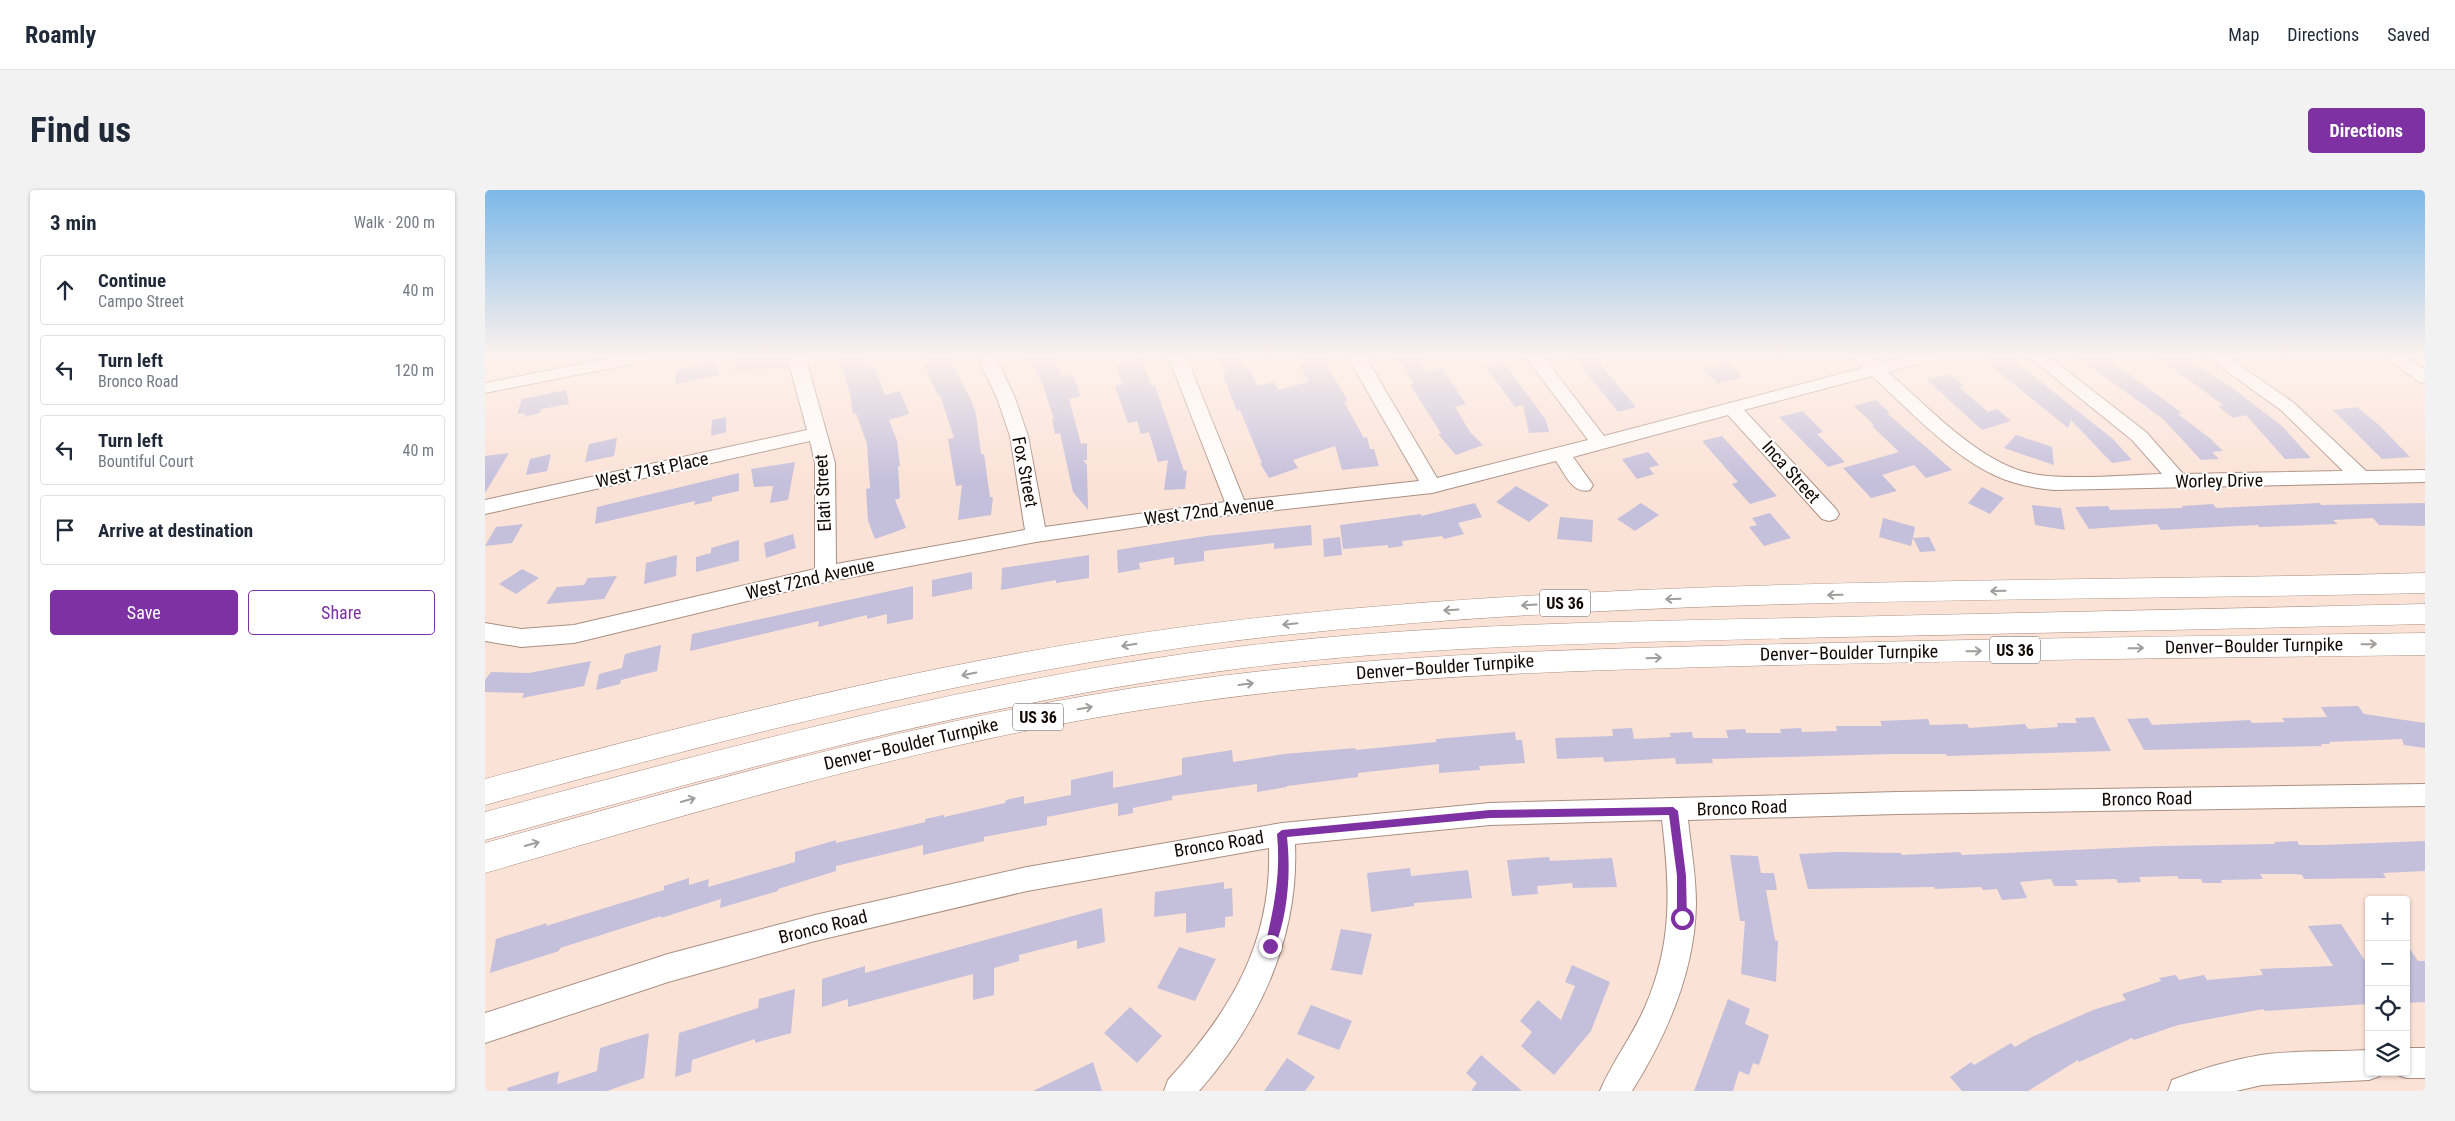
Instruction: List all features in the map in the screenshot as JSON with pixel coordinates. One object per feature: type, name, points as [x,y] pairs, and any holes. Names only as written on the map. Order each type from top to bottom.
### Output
[{"type":"highway","points":[[2047,590],[2425,569]]},
{"type":"highway","name":"US 36","points":[[485,792],[681,738],[843,699],[1065,655],[1215,633],[1409,613],[1537,605],[1707,598],[2425,583]]},
{"type":"highway","points":[[485,826],[733,758],[931,710],[1085,680],[1287,652],[1531,634],[2425,614]]},
{"type":"highway","name":"Denver–Boulder Turnpike","points":[[485,858],[743,785],[901,745],[1119,702],[1288,679],[1439,666],[1556,660],[1823,653],[2425,644]]},
{"type":"street","name":"Elati Street","points":[[808,398],[825,463],[825,574]]},
{"type":"street","name":"Fox Street","points":[[1006,398],[1019,436],[1036,535]]},
{"type":"street","points":[[1195,398],[1237,507]]},
{"type":"street","points":[[1381,398],[1432,486]]},
{"type":"street","points":[[1566,398],[1600,443]]},
{"type":"street","name":"West 72nd Avenue","points":[[485,632],[521,638],[574,634],[825,574],[1036,535],[1237,507],[1432,486],[1561,454],[1770,398]]},
{"type":"street","name":"Worley Drive","points":[[1908,398],[1972,455],[1995,469],[2038,483],[2179,482],[2425,476]]},
{"type":"street","points":[[2091,398],[2139,436],[2179,482]]},
{"type":"street","points":[[2274,398],[2288,408],[2361,477]]},
{"type":"street","name":"Inca Street","points":[[1732,408],[1829,514]]},
{"type":"street","name":"West 71st Place","points":[[485,507],[818,434]]},
{"type":"street","points":[[1561,454],[1583,485]]},
{"type":"street","name":"Bronco Road","points":[[485,1028],[668,968],[815,928],[1027,879],[1282,834],[1490,814],[1673,811],[1907,803],[2425,795]]},
{"type":"street","points":[[1615,1091],[1653,1026],[1668,988],[1677,953],[1682,918],[1682,876],[1673,811]]},
{"type":"street","points":[[1179,1091],[1205,1065],[1235,1023],[1270,946],[1280,904],[1284,856],[1282,834]]},
{"type":"street","points":[[2410,1064],[2425,1063]]},
{"type":"street","points":[[2183,1091],[2213,1081],[2262,1070],[2365,1065]]},
{"type":"building","points":[[568,398],[569,404],[541,409],[540,413],[524,417],[525,413],[517,414],[522,399]]},
{"type":"building","points":[[851,398],[903,398],[909,414],[889,420],[897,441],[900,466],[898,466],[900,498],[895,500],[906,528],[875,539],[868,521],[866,489],[870,488],[867,444],[856,413],[853,414]]},
{"type":"building","points":[[941,398],[970,398],[976,414],[981,454],[984,454],[990,497],[993,497],[991,515],[958,520],[962,485],[956,486],[948,439],[954,438]]},
{"type":"building","points":[[1047,398],[1072,398],[1069,399],[1081,444],[1087,443],[1087,460],[1083,460],[1087,465],[1088,510],[1073,492],[1060,433],[1055,434],[1052,419],[1054,419]]},
{"type":"building","points":[[1119,398],[1159,398],[1184,471],[1187,470],[1185,489],[1164,490],[1168,460],[1158,462],[1149,432],[1141,434],[1137,421],[1128,423]]},
{"type":"building","points":[[1232,398],[1346,398],[1348,401],[1344,402],[1364,438],[1367,437],[1370,449],[1374,449],[1379,466],[1342,470],[1335,446],[1293,460],[1298,468],[1269,478],[1260,463],[1262,463],[1240,410],[1237,411]]},
{"type":"building","points":[[1418,398],[1462,398],[1466,404],[1455,407],[1470,432],[1483,445],[1456,455],[1438,434],[1441,433]]},
{"type":"building","points":[[1508,398],[1530,398],[1546,420],[1549,432],[1529,433],[1523,405],[1515,407]]},
{"type":"building","points":[[1607,398],[1628,398],[1636,407],[1618,412]]},
{"type":"building","points":[[1947,398],[1972,398],[1988,412],[1997,409],[2011,421],[1982,430]]},
{"type":"building","points":[[2031,398],[2061,398],[2113,439],[2132,460],[2112,463],[2071,420],[2068,428]]},
{"type":"building","points":[[2134,398],[2162,398],[2182,413],[2178,414],[2211,439],[2223,451],[2212,452],[2219,459],[2201,460],[2163,419]]},
{"type":"building","points":[[2213,398],[2245,398],[2282,426],[2311,458],[2285,459],[2246,415],[2233,418],[2218,406],[2223,405]]},
{"type":"building","points":[[1876,400],[1889,412],[1887,413],[1952,470],[1926,478],[1914,465],[1882,475],[1897,491],[1871,498],[1843,468],[1899,452],[1854,406]]},
{"type":"building","points":[[2357,407],[2379,425],[2410,457],[2382,459],[2333,410]]},
{"type":"building","points":[[1803,411],[1823,432],[1817,434],[1845,462],[1828,467],[1779,417]]},
{"type":"building","points":[[726,417],[726,432],[711,436],[712,420]]},
{"type":"building","points":[[2016,435],[2052,447],[2054,465],[2004,448]]},
{"type":"building","points":[[1722,436],[1777,496],[1750,504],[1732,484],[1738,482],[1702,441]]},
{"type":"building","points":[[617,438],[614,456],[585,462],[589,444]]},
{"type":"building","points":[[1648,452],[1659,465],[1649,468],[1654,474],[1637,479],[1622,459]]},
{"type":"building","points":[[509,453],[485,493],[485,456]]},
{"type":"building","points":[[551,454],[547,471],[526,475],[530,459]]},
{"type":"building","points":[[795,462],[788,500],[770,503],[773,486],[754,487],[751,469]]},
{"type":"building","points":[[739,473],[739,491],[712,497],[712,501],[694,505],[695,501],[595,524],[597,507]]},
{"type":"building","points":[[1516,486],[1549,505],[1529,522],[1496,502]]},
{"type":"building","points":[[1982,487],[2004,498],[1990,514],[1968,503]]},
{"type":"building","points":[[1475,503],[1482,517],[1458,523],[1464,534],[1444,539],[1442,536],[1402,541],[1403,546],[1388,548],[1388,545],[1343,549],[1340,525],[1421,514],[1421,516]]},
{"type":"building","points":[[1641,503],[1659,515],[1635,531],[1617,519]]},
{"type":"building","points":[[2320,503],[2321,505],[2425,503],[2425,526],[2379,525],[2373,518],[2333,520],[2338,524],[2259,527],[2258,525],[2161,530],[2157,524],[2089,529],[2075,507],[2108,506],[2110,510],[2183,508],[2182,506],[2213,504],[2216,508]]},
{"type":"building","points":[[2032,505],[2061,508],[2065,530],[2035,525]]},
{"type":"building","points":[[1770,513],[1791,538],[1764,546],[1749,527],[1757,525],[1752,518]]},
{"type":"building","points":[[1560,517],[1593,520],[1592,542],[1557,539]]},
{"type":"building","points":[[1883,518],[1915,527],[1911,546],[1879,537]]},
{"type":"building","points":[[523,524],[512,543],[485,546],[496,527]]},
{"type":"building","points":[[1311,525],[1312,545],[1274,549],[1274,543],[1204,551],[1204,561],[1174,565],[1174,557],[1139,563],[1140,569],[1118,573],[1117,550],[1206,536]]},
{"type":"building","points":[[793,534],[796,548],[766,558],[764,543]]},
{"type":"building","points":[[1340,537],[1342,555],[1324,557],[1323,539]]},
{"type":"building","points":[[1929,537],[1936,551],[1920,552],[1913,538]]},
{"type":"building","points":[[739,540],[739,561],[696,572],[696,557],[711,553],[711,548]]},
{"type":"building","points":[[677,555],[676,576],[644,584],[646,563]]},
{"type":"building","points":[[1089,555],[1089,578],[1056,583],[1056,580],[1001,590],[1002,568]]},
{"type":"building","points":[[522,569],[539,578],[516,594],[499,584]]},
{"type":"building","points":[[972,572],[972,589],[932,597],[932,580]]},
{"type":"building","points":[[617,576],[604,599],[546,604],[557,587],[584,585],[588,578]]},
{"type":"building","points":[[913,586],[913,619],[887,624],[887,614],[867,619],[867,615],[818,627],[819,621],[690,651],[692,634]]},
{"type":"building","points":[[661,645],[657,671],[621,680],[620,684],[596,690],[599,674],[622,668],[625,654]]},
{"type":"building","points":[[591,661],[584,686],[522,698],[524,693],[485,692],[485,680],[491,672],[529,673]]},
{"type":"building","points":[[2358,706],[2364,714],[2425,723],[2425,748],[2404,745],[2402,739],[2329,742],[2330,744],[2321,744],[2322,746],[2144,750],[2127,719],[2148,718],[2152,725],[2250,720],[2252,723],[2285,722],[2282,718],[2327,717],[2321,707]]},
{"type":"building","points":[[2094,717],[2111,751],[1947,756],[1946,754],[1892,754],[1712,759],[1713,763],[1676,764],[1675,758],[1604,762],[1603,757],[1557,759],[1555,738],[1613,736],[1612,729],[1632,728],[1634,739],[1671,737],[1670,733],[1692,732],[1693,738],[1728,738],[1726,730],[1745,729],[1746,733],[1781,733],[1780,729],[1801,728],[1802,732],[1837,731],[1836,726],[1882,726],[1880,721],[1928,719],[1930,725],[1967,724],[1969,728],[2025,724],[2028,729],[2058,727],[2057,723],[2077,723],[2075,718]]},
{"type":"building","points":[[1515,732],[1516,740],[1522,740],[1525,763],[1479,766],[1480,770],[1439,773],[1439,764],[1358,773],[1358,777],[1287,786],[1257,792],[1257,784],[1172,796],[1172,800],[1133,808],[1133,813],[1118,816],[1118,803],[1047,817],[1047,825],[984,837],[984,841],[923,855],[923,845],[836,866],[836,871],[778,889],[778,891],[720,908],[721,899],[661,918],[661,916],[560,948],[559,951],[490,973],[496,939],[547,923],[546,926],[664,890],[664,886],[689,878],[689,885],[709,879],[708,887],[795,862],[795,852],[836,840],[836,843],[925,822],[925,819],[944,815],[944,817],[1005,803],[1006,800],[1024,796],[1024,804],[1071,795],[1071,780],[1113,771],[1113,788],[1182,775],[1182,758],[1232,750],[1233,762],[1284,754],[1355,748],[1356,750],[1436,742],[1436,739]]},
{"type":"building","points":[[2297,841],[2299,845],[2323,845],[2425,841],[2425,871],[2383,873],[2386,878],[2304,879],[2302,875],[2296,874],[2260,874],[2263,879],[2221,880],[2222,883],[2203,883],[2201,879],[2179,879],[2177,876],[2139,877],[2141,882],[2118,883],[2116,879],[2075,880],[2078,886],[2054,886],[2051,879],[2020,882],[2027,898],[2002,900],[1997,889],[1983,890],[1981,887],[1808,889],[1799,854],[1838,852],[1901,853],[1901,855],[1960,852],[1962,855],[2161,846],[2275,844],[2274,842]]},
{"type":"building","points":[[1730,855],[1758,856],[1761,873],[1774,873],[1777,890],[1766,890],[1775,940],[1778,941],[1776,982],[1741,974],[1745,921],[1740,921]]},
{"type":"building","points":[[1549,857],[1550,861],[1612,858],[1617,887],[1573,888],[1572,883],[1537,886],[1538,894],[1512,896],[1507,860]]},
{"type":"building","points":[[1410,868],[1411,876],[1468,870],[1472,898],[1414,903],[1414,906],[1371,912],[1367,873]]},
{"type":"building","points":[[1224,882],[1224,889],[1232,888],[1233,916],[1225,917],[1225,927],[1186,933],[1186,913],[1154,917],[1155,892]]},
{"type":"building","points":[[1102,908],[1105,942],[1077,949],[1077,940],[1019,955],[1019,961],[994,968],[994,995],[973,1000],[973,974],[848,1007],[848,999],[822,1007],[822,979],[865,966],[865,973]]},
{"type":"building","points":[[2341,924],[2365,961],[2365,1004],[2265,1011],[2263,1009],[2178,1025],[2134,1040],[2132,1038],[2079,1062],[2078,1060],[2028,1091],[1962,1091],[1950,1077],[1971,1062],[1974,1065],[2011,1043],[2015,1047],[2032,1037],[2093,1010],[2126,1000],[2122,994],[2161,981],[2159,978],[2176,975],[2179,980],[2204,975],[2207,980],[2263,975],[2260,969],[2333,966],[2308,926]]},
{"type":"building","points":[[1341,929],[1372,934],[1362,975],[1331,970]]},
{"type":"building","points":[[1179,947],[1216,959],[1195,1001],[1157,988]]},
{"type":"building","points":[[2410,949],[2418,961],[2425,961],[2425,1002],[2410,1003]]},
{"type":"building","points":[[1572,965],[1610,982],[1591,1031],[1554,1075],[1521,1046],[1532,1032],[1520,1021],[1538,1000],[1561,1020],[1575,986],[1565,982]]},
{"type":"building","points":[[795,989],[791,1033],[755,1043],[755,1039],[692,1060],[691,1072],[675,1077],[679,1033],[758,1008],[759,999]]},
{"type":"building","points":[[1728,999],[1750,1009],[1745,1024],[1769,1035],[1759,1065],[1753,1063],[1749,1075],[1739,1071],[1733,1091],[1694,1091]]},
{"type":"building","points":[[1311,1005],[1352,1021],[1339,1050],[1297,1034]]},
{"type":"building","points":[[1130,1007],[1162,1036],[1137,1063],[1104,1033]]},
{"type":"building","points":[[649,1033],[644,1078],[607,1091],[508,1091],[507,1088],[559,1071],[557,1084],[597,1071],[600,1048]]},
{"type":"building","points":[[1481,1055],[1522,1091],[1471,1091],[1477,1083],[1466,1073]]},
{"type":"building","points":[[1287,1058],[1315,1077],[1305,1091],[1264,1091]]},
{"type":"building","points":[[1093,1062],[1102,1091],[1033,1091]]},
{"type":"route","points":[[1270,946],[1280,904],[1284,856],[1282,834],[1335,827],[1490,814],[1673,811],[1682,876],[1682,918]]}]
